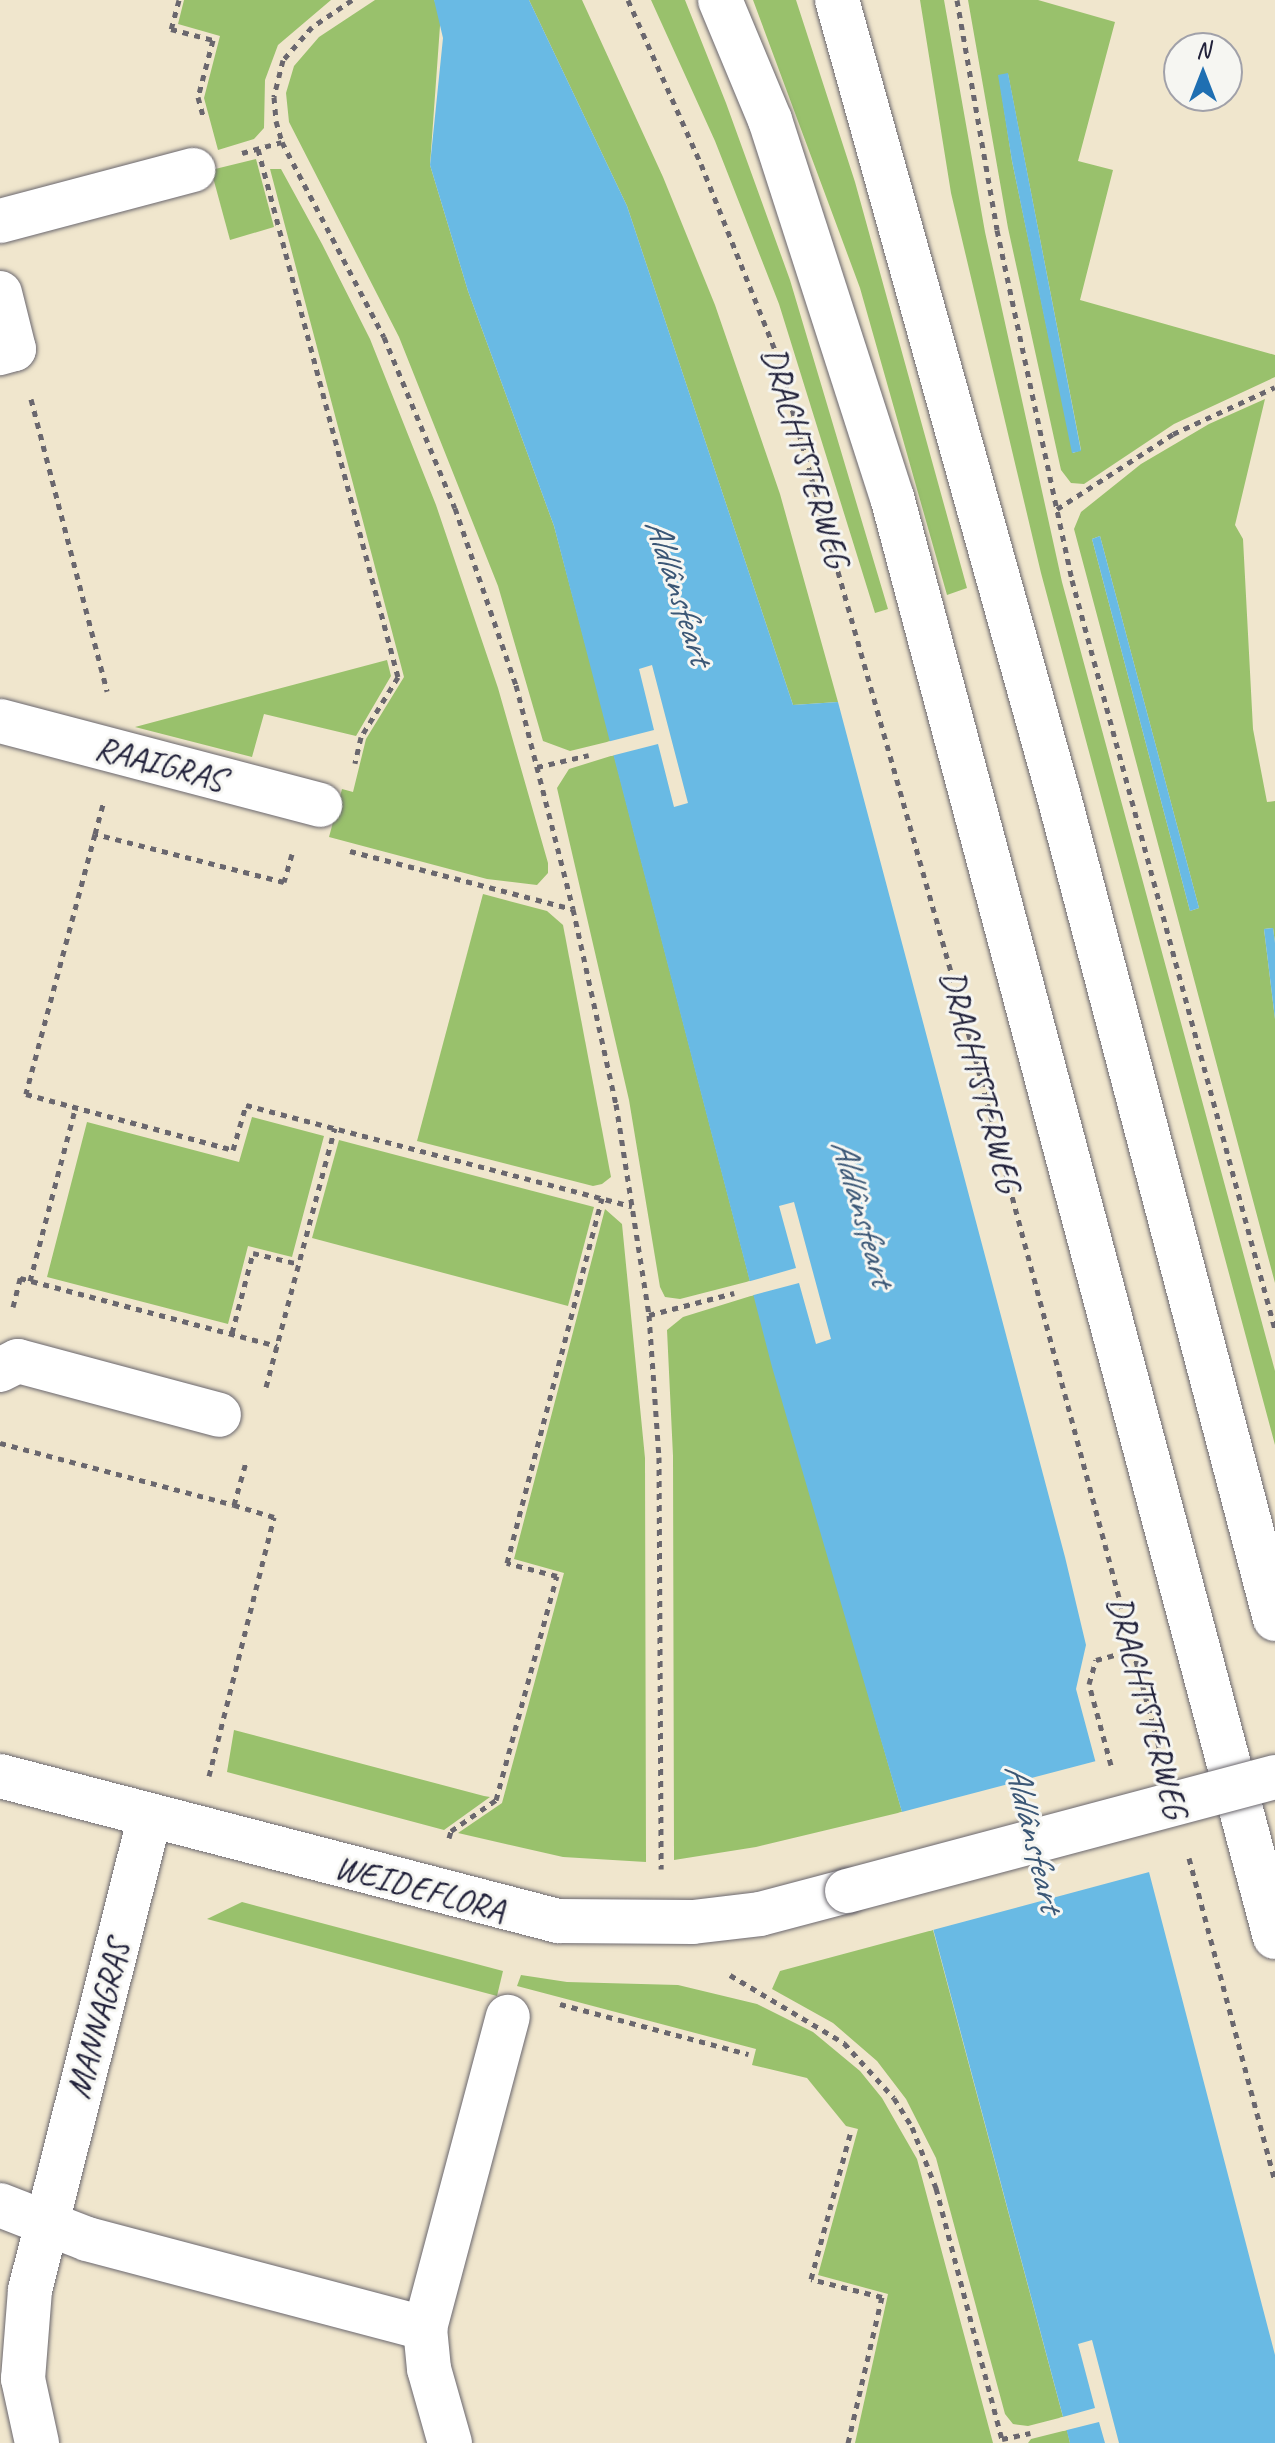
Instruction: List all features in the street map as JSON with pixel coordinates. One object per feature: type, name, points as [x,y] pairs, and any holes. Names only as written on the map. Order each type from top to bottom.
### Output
[{"type":"street","name":"DRACHTSTERWEG","points":[[720,0],[770,120],[892,497],[1275,1937]]},
{"type":"street","points":[[837,0],[1058,793],[1275,1619]]},
{"type":"street","points":[[0,221],[193,170]]},
{"type":"street","points":[[0,293],[14,349],[0,353]]},
{"type":"street","name":"RAAIGRAS","points":[[0,721],[320,805]]},
{"type":"street","points":[[0,1370],[18,1361],[219,1415]]},
{"type":"street","name":"WEIDEFLORA","points":[[0,1776],[558,1921],[693,1922],[760,1914],[1275,1777]]},
{"type":"street","name":"MANNAGRAS","points":[[37,2443],[23,2379],[23,2341],[45,2222],[150,1815]]},
{"type":"street","points":[[450,2443],[429,2369],[425,2328],[508,2017]]},
{"type":"street","points":[[0,2205],[87,2239],[425,2328]]},
{"type":"path","points":[[179,0],[171,29],[213,40],[198,97],[205,122]]},
{"type":"path","points":[[352,0],[312,27],[283,60],[274,97],[276,121],[282,142],[384,337],[455,508],[516,685],[573,909],[632,1206],[649,1315],[659,1457],[662,1871]]},
{"type":"path","name":"DRACHTSTERWEG","points":[[628,0],[707,178],[776,352],[944,941],[1161,1753]]},
{"type":"path","points":[[957,0],[997,230],[1057,509],[1275,1329]]},
{"type":"path","points":[[258,149],[398,677],[361,737],[352,774]]},
{"type":"path","points":[[1057,509],[1173,434],[1275,387]]},
{"type":"path","points":[[29,392],[109,700]]},
{"type":"path","points":[[537,767],[589,755]]},
{"type":"path","points":[[292,852],[284,882],[95,834],[26,1094],[233,1150],[246,1105],[632,1206]]},
{"type":"path","points":[[342,849],[573,909]]},
{"type":"path","points":[[30,1281],[75,1109]]},
{"type":"path","points":[[263,1399],[335,1128]]},
{"type":"path","points":[[448,1841],[451,1831],[496,1800],[557,1576],[507,1563],[602,1198]]},
{"type":"path","points":[[232,1333],[253,1253],[299,1264]]},
{"type":"path","points":[[10,1318],[20,1278],[277,1346]]},
{"type":"path","points":[[649,1315],[734,1293]]},
{"type":"path","points":[[0,1443],[274,1517],[209,1777]]},
{"type":"path","points":[[234,1505],[249,1452]]},
{"type":"path","points":[[1108,1757],[1089,1684],[1096,1660],[1133,1650]]},
{"type":"path","name":"DRACHTSTERWEG","points":[[1185,1842],[1275,2181]]},
{"type":"path","points":[[724,1972],[844,2043],[894,2098],[912,2127],[936,2188],[1003,2441],[1030,2433]]},
{"type":"path","points":[[553,2002],[748,2054]]},
{"type":"path","points":[[848,2443],[882,2297],[811,2279],[851,2131]]},
{"type":"green space","points":[[184,0],[331,0],[278,45],[265,80],[264,128],[254,139],[218,150],[204,98],[220,36],[178,24]]},
{"type":"green space","points":[[375,0],[434,0],[441,12],[430,165],[468,291],[554,526],[611,741],[570,751],[543,741],[498,586],[399,337],[289,122],[286,93],[294,66],[319,37]]},
{"type":"green space","points":[[529,0],[582,0],[663,177],[715,305],[780,494],[838,702],[793,705],[627,206]]},
{"type":"green space","points":[[651,0],[685,0],[726,103],[790,280],[888,609],[875,613],[779,304],[715,141]]},
{"type":"green space","points":[[753,0],[796,0],[855,182],[967,588],[947,595],[860,288]]},
{"type":"green space","points":[[920,0],[944,0],[985,232],[1062,582],[1275,1371],[1275,1445],[1041,573],[951,193]]},
{"type":"green space","points":[[968,0],[1038,0],[1115,22],[1078,161],[1113,170],[1080,300],[1275,355],[1275,377],[1174,424],[1084,484],[1071,483],[1061,470],[1008,228]],"holes":[[[1008,74],[1081,450],[1073,453],[1012,161],[999,76]]]},
{"type":"green space","points":[[256,159],[274,227],[230,240],[211,170]]},
{"type":"green space","points":[[270,169],[281,169],[370,339],[436,505],[498,688],[548,863],[548,873],[537,885],[487,879],[329,837],[342,789],[353,792],[366,739],[404,677]]},
{"type":"green space","points":[[1265,399],[1235,525],[1243,539],[1253,729],[1267,802],[1275,801],[1275,943],[1273,928],[1264,929],[1275,1019],[1275,1283],[1074,529],[1081,512],[1141,464],[1209,424]],"holes":[[[1100,536],[1199,908],[1190,911],[1092,539]]]},
{"type":"green space","points":[[387,660],[391,676],[356,736],[264,714],[252,757],[135,727]]},
{"type":"green space","points":[[614,755],[750,1281],[680,1299],[665,1297],[660,1287],[629,1100],[557,788],[569,769]]},
{"type":"green space","points":[[483,894],[547,911],[563,925],[611,1177],[602,1184],[593,1186],[417,1141]]},
{"type":"green space","points":[[252,1117],[324,1136],[292,1257],[248,1246],[228,1324],[47,1277],[87,1122],[239,1162]]},
{"type":"green space","points":[[339,1140],[594,1207],[568,1306],[312,1238]]},
{"type":"green space","points":[[605,1209],[622,1224],[645,1458],[646,1862],[563,1857],[458,1833],[502,1803],[564,1573],[514,1559]]},
{"type":"green space","points":[[754,1295],[902,1812],[756,1847],[674,1860],[673,1456],[667,1330],[683,1317]]},
{"type":"green space","points":[[234,1730],[490,1797],[444,1830],[227,1772]]},
{"type":"green space","points":[[242,1902],[503,1971],[497,1996],[207,1919]]},
{"type":"green space","points":[[933,1930],[1063,2417],[1028,2426],[1013,2424],[1005,2414],[936,2158],[906,2099],[877,2061],[833,2023],[772,1989],[780,1971]]},
{"type":"green space","points":[[521,1975],[567,1982],[678,1985],[757,2004],[813,2032],[860,2071],[882,2098],[917,2159],[993,2443],[855,2443],[888,2294],[818,2275],[858,2129],[846,2126],[807,2078],[752,2065],[756,2049],[517,1986]]},
{"type":"green space","points":[[1067,2430],[1070,2443],[1028,2443],[1031,2439]]},
{"type":"water","name":"Aldlânsfeart","points":[[434,0],[529,0],[627,206],[793,705],[838,702],[1065,1557],[1086,1645],[1076,1689],[1124,1868],[1149,1872],[1275,2355],[1275,2443],[1070,2443],[902,1812],[772,1367],[554,526],[468,291],[430,165],[443,38]]},
{"type":"water","points":[[1008,73],[1081,451],[1072,453],[1012,161],[998,75]]},
{"type":"water","points":[[1100,536],[1199,908],[1190,911],[1092,539]]},
{"type":"water","points":[[1273,928],[1275,943],[1275,1019],[1264,929]]},
{"type":"pier","points":[[652,665],[688,803],[674,807],[658,744],[611,756],[607,742],[654,730],[639,669]]},
{"type":"pier","points":[[794,1202],[831,1339],[816,1344],[799,1283],[750,1296],[747,1282],[796,1268],[779,1206]]},
{"type":"pier","points":[[1100,1760],[1127,1865],[1153,1871],[929,1931],[898,1813]]},
{"type":"pier","points":[[1092,2340],[1119,2443],[1105,2443],[1099,2422],[1063,2431],[1059,2418],[1095,2408],[1078,2344]]}]
